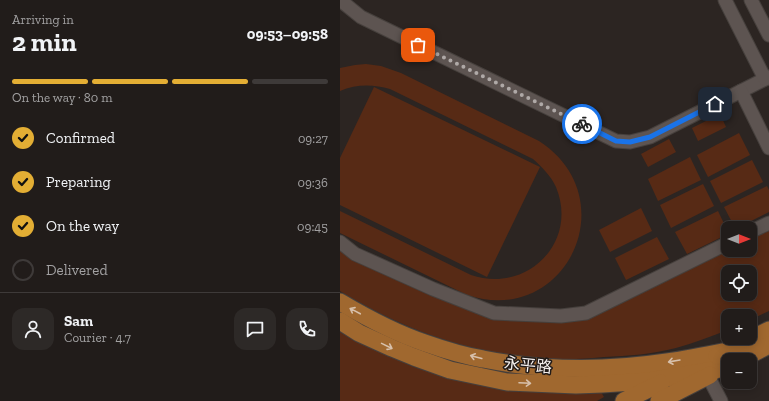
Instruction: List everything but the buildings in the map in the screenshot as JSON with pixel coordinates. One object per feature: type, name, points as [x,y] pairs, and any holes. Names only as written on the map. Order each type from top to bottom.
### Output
[{"type":"main road","name":"永平路","points":[[340,302],[372,320],[424,343],[482,359],[526,366],[582,368],[622,367],[666,362],[721,361]]},
{"type":"main road","name":"永平路","points":[[340,321],[366,336],[414,357],[450,370],[507,382],[583,385],[650,381],[678,376]]},
{"type":"main road","points":[[740,353],[769,330]]},
{"type":"main road","points":[[750,353],[769,345]]},
{"type":"main road","points":[[624,401],[678,376],[721,364]]},
{"type":"main road","points":[[660,401],[708,376],[721,367]]},
{"type":"street","points":[[340,0],[361,17],[616,141],[630,142],[650,137],[767,78],[725,0]]},
{"type":"street","points":[[750,0],[769,35]]},
{"type":"street","points":[[741,91],[769,148]]},
{"type":"street","points":[[757,229],[769,223]]},
{"type":"street","points":[[340,242],[355,254],[376,264],[433,289],[494,313],[561,316],[586,313],[721,246]]},
{"type":"street","points":[[708,376],[721,401]]},
{"type":"shaded area","points":[[366,64],[381,66],[401,73],[539,141],[565,165],[579,194],[581,223],[573,252],[556,276],[532,293],[502,300],[467,295],[340,233],[340,211],[471,275],[491,279],[511,277],[528,270],[543,259],[554,244],[560,227],[561,208],[556,187],[552,179],[533,159],[390,89],[377,86],[365,86],[352,87],[340,91],[340,68]]},
{"type":"shaded area","points":[[374,87],[540,167],[487,277],[340,205],[340,158]]},
{"type":"shaded area","points":[[720,114],[726,127],[698,141],[692,128]]},
{"type":"shaded area","points":[[739,133],[750,155],[708,177],[697,155]]},
{"type":"shaded area","points":[[669,139],[676,152],[648,167],[641,154]]},
{"type":"shaded area","points":[[690,157],[701,180],[658,201],[648,179]]},
{"type":"shaded area","points":[[752,160],[763,182],[721,203],[710,181]]},
{"type":"shaded area","points":[[703,184],[714,206],[671,228],[660,205]]},
{"type":"shaded area","points":[[767,186],[769,190],[769,212],[751,221],[731,221],[724,207]]},
{"type":"shaded area","points":[[641,208],[652,231],[610,252],[599,230]]},
{"type":"shaded area","points":[[718,211],[723,221],[721,221],[721,237],[687,254],[675,232]]},
{"type":"shaded area","points":[[769,226],[769,311],[757,317],[757,309],[721,309],[721,332],[667,350],[631,355],[558,359],[516,356],[489,352],[463,345],[412,328],[363,305],[340,291],[340,239],[478,308],[564,318],[721,253],[721,257],[757,257],[757,232]]},
{"type":"shaded area","points":[[657,237],[669,259],[626,280],[615,258]]},
{"type":"shaded area","points":[[340,332],[414,367],[454,377],[601,392],[604,397],[597,401],[340,401]]},
{"type":"way so far","points":[[418,45],[582,124]]},
{"type":"route","points":[[582,124],[616,141],[630,142],[650,137],[715,104]]}]
